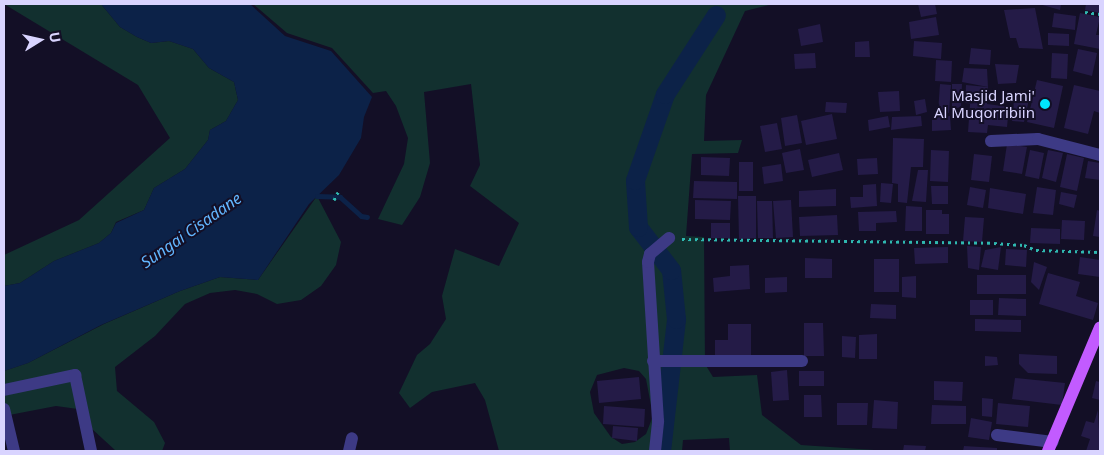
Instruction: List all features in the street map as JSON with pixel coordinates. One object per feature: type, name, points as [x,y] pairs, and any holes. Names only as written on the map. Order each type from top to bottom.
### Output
[{"type":"main road","points":[[1050,446],[1100,327]]},
{"type":"street","points":[[991,141],[1038,139],[1100,155]]},
{"type":"street","points":[[655,451],[658,423],[650,254],[669,238]]},
{"type":"street","points":[[656,361],[802,361]]},
{"type":"street","points":[[4,390],[75,375],[91,451]]},
{"type":"street","points":[[4,409],[14,451]]},
{"type":"street","points":[[997,435],[1050,446]]},
{"type":"street","points":[[349,451],[352,438]]},
{"type":"path","points":[[1085,12],[1100,14]]},
{"type":"path","points":[[334,200],[338,192]]},
{"type":"path","points":[[669,238],[986,243],[1024,245],[1036,250],[1100,252]]},
{"type":"green space","points":[[4,4],[101,4],[120,27],[137,37],[151,43],[169,41],[193,49],[209,68],[234,82],[238,100],[226,121],[210,130],[208,140],[185,169],[154,188],[144,210],[116,222],[111,233],[99,243],[54,261],[20,283],[4,286],[4,255],[79,220],[170,138],[138,85]]},
{"type":"green space","points":[[253,4],[773,4],[745,11],[706,95],[704,141],[742,140],[738,153],[692,154],[686,236],[704,237],[705,364],[713,377],[757,375],[762,415],[801,445],[889,451],[730,451],[729,438],[683,440],[682,451],[499,451],[485,400],[475,383],[432,392],[410,408],[399,393],[417,355],[430,344],[446,319],[442,296],[455,249],[499,266],[519,223],[470,186],[480,165],[471,84],[424,92],[430,163],[420,197],[402,225],[378,219],[404,164],[408,138],[396,106],[386,91],[373,93],[332,48],[287,33]],"holes":[[[624,368],[639,371],[646,379],[653,416],[646,434],[635,442],[622,444],[611,437],[594,413],[590,392],[597,375]]]},
{"type":"green space","points":[[317,196],[341,242],[336,265],[321,286],[301,300],[277,304],[257,294],[235,290],[210,293],[185,304],[155,336],[115,367],[117,391],[154,422],[165,443],[162,451],[116,451],[91,428],[78,409],[56,406],[4,416],[4,371],[28,363],[104,324],[180,291],[220,277],[258,280]]},
{"type":"water","name":"Sungai Cisadane","points":[[101,4],[250,4],[285,36],[331,51],[372,97],[364,117],[361,138],[339,175],[309,204],[258,280],[220,277],[180,291],[101,325],[28,363],[4,371],[4,286],[20,283],[54,261],[99,243],[111,233],[116,223],[144,210],[154,188],[185,169],[208,140],[210,130],[226,121],[238,100],[234,82],[209,68],[193,49],[169,41],[151,43],[137,37],[120,27]]},
{"type":"building","points":[[918,4],[935,4],[937,14],[921,17]]},
{"type":"building","points":[[1039,4],[1061,4],[1060,10]]},
{"type":"building","points":[[1086,4],[1100,4],[1100,13],[1085,10]]},
{"type":"building","points":[[1035,8],[1043,49],[1019,48],[1016,38],[1010,38],[1004,10]]},
{"type":"building","points":[[1054,13],[1076,16],[1075,30],[1052,27]]},
{"type":"building","points":[[1080,13],[1100,17],[1096,35],[1100,35],[1100,49],[1074,44]]},
{"type":"building","points":[[936,17],[939,35],[911,39],[909,22]]},
{"type":"building","points":[[820,24],[823,42],[801,46],[798,29]]},
{"type":"building","points":[[1048,33],[1069,34],[1069,46],[1048,45]]},
{"type":"building","points":[[869,41],[870,57],[855,57],[855,42]]},
{"type":"building","points":[[914,41],[942,43],[941,59],[913,56]]},
{"type":"building","points":[[971,48],[991,50],[990,65],[969,64]]},
{"type":"building","points":[[1078,49],[1097,53],[1092,76],[1073,71]]},
{"type":"building","points":[[815,53],[816,68],[795,69],[794,54]]},
{"type":"building","points":[[1052,53],[1068,54],[1067,79],[1051,78]]},
{"type":"building","points":[[936,60],[952,61],[951,82],[935,81]]},
{"type":"building","points":[[995,64],[1019,65],[1016,83],[998,84]]},
{"type":"building","points":[[964,68],[987,69],[988,87],[962,82]]},
{"type":"building","name":"Masjid Jami' Al Muqorribiin","points":[[1037,80],[1063,86],[1054,128],[1027,122]]},
{"type":"building","points":[[940,84],[951,85],[949,113],[938,112]]},
{"type":"building","points":[[952,84],[962,84],[961,107],[952,109]]},
{"type":"building","points":[[966,85],[988,87],[987,104],[1009,107],[1007,127],[988,125],[987,133],[968,132],[970,104],[978,104],[965,103]]},
{"type":"building","points":[[1074,85],[1100,91],[1100,113],[1094,111],[1088,134],[1064,128]]},
{"type":"building","points":[[899,91],[900,111],[880,112],[878,92]]},
{"type":"building","points":[[1023,95],[1030,95],[1024,122],[1012,121],[1014,99],[1020,100]]},
{"type":"building","points":[[925,99],[927,112],[916,115],[914,101]]},
{"type":"building","points":[[826,102],[847,103],[846,113],[825,112]]},
{"type":"building","points":[[832,114],[837,139],[806,145],[801,121]]},
{"type":"building","points":[[797,115],[802,143],[785,146],[781,118]]},
{"type":"building","points":[[888,116],[890,127],[869,131],[868,120]]},
{"type":"building","points":[[921,116],[922,126],[891,130],[892,117]]},
{"type":"building","points":[[950,116],[951,130],[932,131],[932,118]]},
{"type":"building","points":[[777,123],[782,149],[765,152],[760,126]]},
{"type":"building","points":[[893,138],[924,139],[923,167],[911,167],[907,203],[898,202],[898,184],[892,183]]},
{"type":"building","points":[[1007,144],[1027,147],[1022,174],[1003,171]]},
{"type":"building","points":[[800,149],[804,170],[786,173],[782,153]]},
{"type":"building","points":[[931,150],[949,151],[948,182],[930,181]]},
{"type":"building","points":[[1030,150],[1044,153],[1039,179],[1025,176]]},
{"type":"building","points":[[1048,150],[1063,153],[1056,182],[1042,178]]},
{"type":"building","points":[[839,153],[843,170],[812,177],[808,160]]},
{"type":"building","points":[[974,154],[992,156],[989,182],[971,180]]},
{"type":"building","points":[[1067,154],[1084,158],[1077,191],[1060,187]]},
{"type":"building","points":[[701,157],[730,158],[729,176],[701,175]]},
{"type":"building","points":[[877,158],[878,174],[858,175],[857,159]]},
{"type":"building","points":[[1088,161],[1100,163],[1100,180],[1085,178]]},
{"type":"building","points":[[739,162],[753,162],[753,191],[739,191]]},
{"type":"building","points":[[781,164],[783,181],[764,184],[762,167]]},
{"type":"building","points":[[918,170],[928,170],[926,202],[912,201]]},
{"type":"building","points":[[694,181],[737,182],[737,199],[693,198]]},
{"type":"building","points":[[881,183],[893,184],[891,203],[880,202]]},
{"type":"building","points":[[876,184],[877,206],[851,208],[850,197],[863,197],[863,185]]},
{"type":"building","points":[[931,186],[948,186],[948,204],[932,204]]},
{"type":"building","points":[[970,187],[986,190],[983,208],[967,205]]},
{"type":"building","points":[[1037,187],[1056,190],[1053,215],[1033,213]]},
{"type":"building","points":[[990,188],[1026,194],[1023,214],[988,208]]},
{"type":"building","points":[[836,189],[836,206],[799,207],[799,191]]},
{"type":"building","points":[[1061,192],[1077,195],[1074,208],[1059,204]]},
{"type":"building","points":[[738,196],[756,196],[756,238],[739,239]]},
{"type":"building","points":[[695,200],[731,201],[730,220],[695,219]]},
{"type":"building","points":[[791,200],[793,237],[776,238],[773,201]]},
{"type":"building","points":[[757,201],[772,201],[773,238],[758,238]]},
{"type":"building","points":[[906,206],[922,207],[922,231],[905,231]]},
{"type":"building","points":[[926,210],[942,210],[942,214],[949,214],[949,234],[926,234]]},
{"type":"building","points":[[1097,210],[1100,211],[1100,237],[1093,236]]},
{"type":"building","points":[[896,211],[897,222],[876,223],[876,231],[859,231],[858,212]]},
{"type":"building","points":[[837,215],[838,235],[800,236],[799,217]]},
{"type":"building","points":[[965,217],[984,218],[982,242],[963,241]]},
{"type":"building","points":[[1062,220],[1085,221],[1084,240],[1061,239]]},
{"type":"building","points":[[711,223],[730,223],[730,238],[711,238]]},
{"type":"building","points":[[1031,228],[1060,229],[1060,244],[1030,243]]},
{"type":"building","points":[[967,246],[981,247],[979,270],[968,268]]},
{"type":"building","points":[[948,247],[948,263],[915,264],[914,248]]},
{"type":"building","points":[[1001,247],[998,270],[981,267],[985,250]]},
{"type":"building","points":[[1006,249],[1027,250],[1026,267],[1005,265]]},
{"type":"building","points":[[1080,257],[1100,260],[1100,277],[1078,274]]},
{"type":"building","points":[[805,258],[832,259],[832,278],[805,278]]},
{"type":"building","points":[[874,259],[899,259],[899,292],[874,292]]},
{"type":"building","points":[[1034,262],[1047,267],[1039,290],[1031,282]]},
{"type":"building","points":[[749,265],[750,289],[714,292],[713,278],[730,276],[730,266]]},
{"type":"building","points":[[1048,273],[1080,282],[1076,296],[1098,303],[1093,320],[1039,304]]},
{"type":"building","points":[[977,275],[1026,275],[1026,294],[977,294]]},
{"type":"building","points":[[916,276],[916,298],[902,297],[902,277]]},
{"type":"building","points":[[787,277],[787,292],[765,293],[765,278]]},
{"type":"building","points":[[999,298],[1026,299],[1026,316],[998,315]]},
{"type":"building","points":[[970,300],[993,300],[993,315],[970,315]]},
{"type":"building","points":[[871,304],[896,305],[896,319],[870,318]]},
{"type":"building","points":[[975,319],[1021,320],[1021,332],[975,331]]},
{"type":"building","points":[[804,323],[823,323],[824,356],[804,356]]},
{"type":"building","points":[[728,324],[751,324],[751,357],[715,357],[715,340],[728,340]]},
{"type":"building","points":[[877,334],[877,359],[859,359],[859,335]]},
{"type":"building","points":[[842,336],[856,337],[855,358],[842,357]]},
{"type":"building","points":[[1019,354],[1057,356],[1057,374],[1028,373],[1019,364]]},
{"type":"building","points":[[985,356],[997,357],[998,365],[985,366]]},
{"type":"building","points":[[787,370],[789,400],[773,401],[771,372]]},
{"type":"building","points":[[799,371],[824,371],[824,386],[799,386]]},
{"type":"building","points":[[639,377],[641,399],[599,403],[597,381]]},
{"type":"building","points":[[1015,378],[1065,383],[1062,405],[1012,399]]},
{"type":"building","points":[[934,381],[963,382],[962,401],[934,400]]},
{"type":"building","points":[[1096,381],[1100,382],[1100,400],[1092,398]]},
{"type":"building","points":[[804,395],[821,395],[822,417],[804,417]]},
{"type":"building","points":[[982,398],[993,399],[992,417],[982,416]]},
{"type":"building","points":[[874,400],[898,402],[897,429],[872,428]]},
{"type":"building","points":[[837,403],[868,403],[867,425],[837,425]]},
{"type":"building","points":[[998,403],[1030,406],[1028,427],[996,424]]},
{"type":"building","points":[[932,405],[966,406],[966,424],[931,424]]},
{"type":"building","points":[[604,406],[645,409],[644,427],[603,424]]},
{"type":"building","points":[[1098,410],[1100,451],[1086,451],[1090,439],[1081,436],[1086,421],[1094,423]]},
{"type":"building","points":[[971,418],[992,422],[989,440],[968,437]]},
{"type":"building","points":[[613,426],[638,428],[637,441],[612,438]]},
{"type":"building","points":[[904,445],[926,446],[925,451],[903,451]]},
{"type":"building","points":[[964,446],[997,448],[997,451],[963,451]]},
{"type":"waterway","points":[[661,451],[676,319],[671,270],[638,227],[635,180],[665,94],[716,15]]},
{"type":"waterway","points":[[317,196],[340,197],[361,216],[367,217]]},
{"type":"place","name":"Masjid Jami' Al Muqorribiin","points":[[1045,104]]}]
